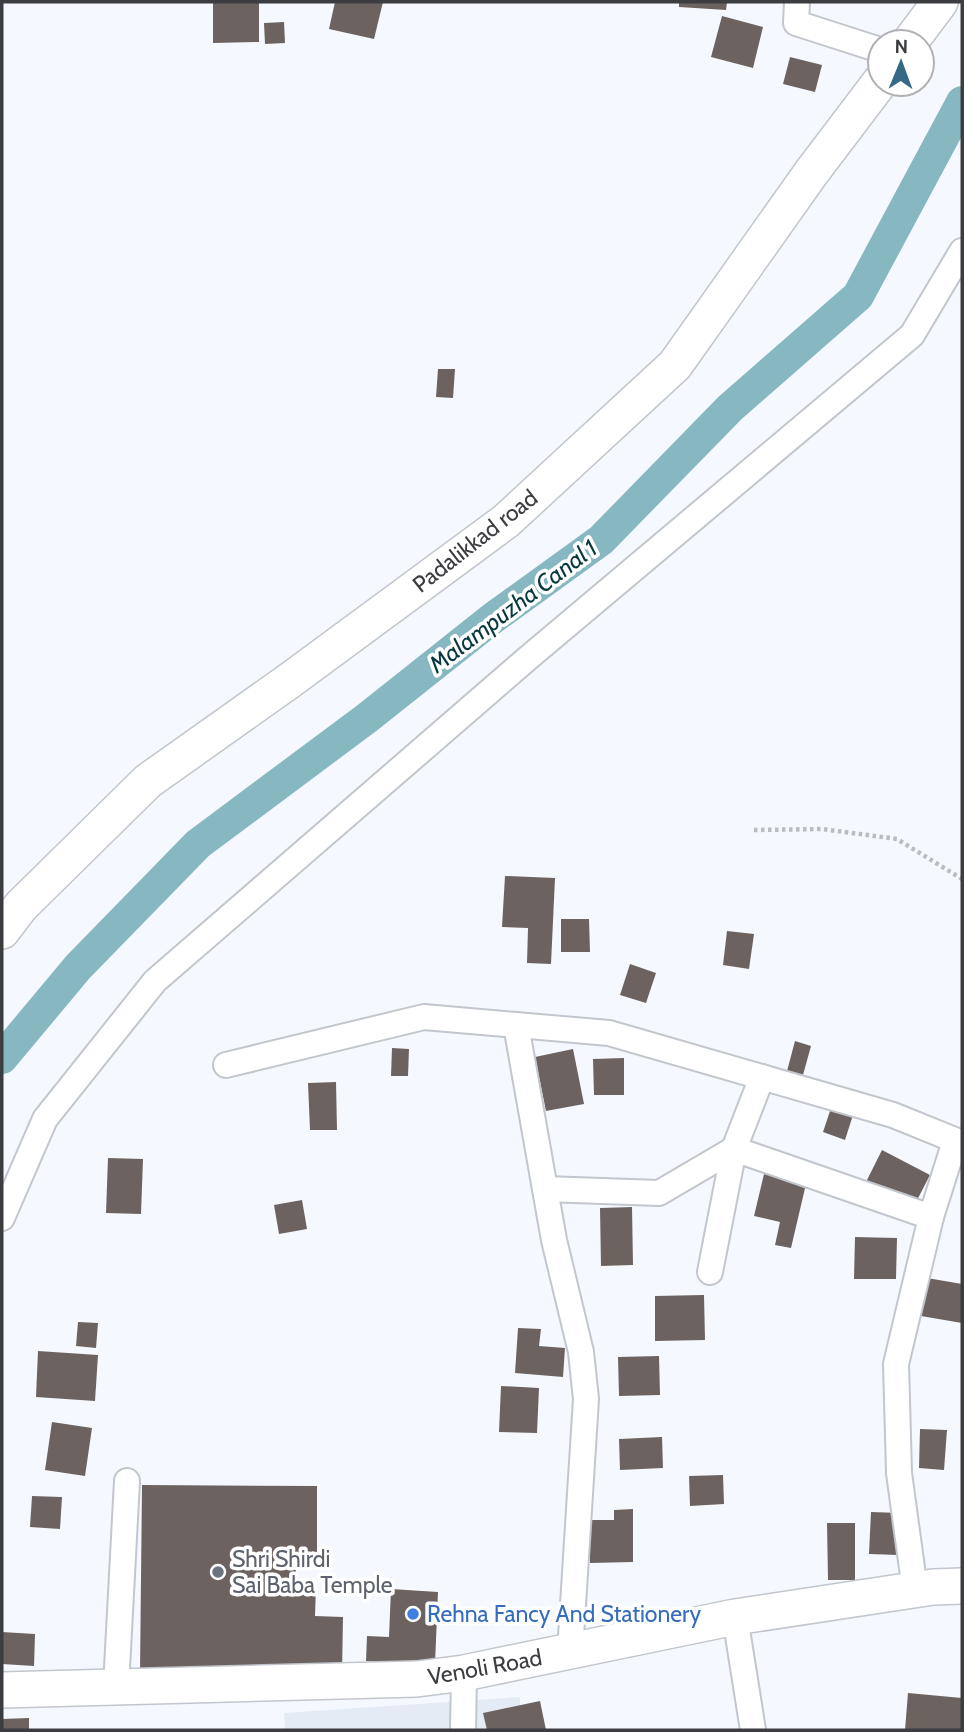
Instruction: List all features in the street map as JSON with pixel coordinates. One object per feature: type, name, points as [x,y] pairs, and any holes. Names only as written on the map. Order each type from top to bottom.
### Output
[{"type":"street","points":[[797,2],[796,23],[866,46]]},
{"type":"street","points":[[920,28],[940,2]]},
{"type":"street","name":"Padalikkad road","points":[[2,931],[21,906],[148,781],[506,521],[675,365],[811,173],[868,98]]},
{"type":"street","points":[[2,1218],[45,1119],[155,981],[527,658],[912,335],[962,251]]},
{"type":"street","points":[[226,1065],[424,1017],[609,1033],[893,1115],[959,1142],[931,1217],[896,1364],[899,1473],[915,1590]]},
{"type":"street","points":[[516,1025],[554,1240],[581,1352],[586,1399],[570,1652]]},
{"type":"street","points":[[710,1272],[734,1149],[762,1077]]},
{"type":"street","points":[[545,1189],[659,1193],[734,1149],[931,1217]]},
{"type":"street","points":[[116,1687],[127,1481]]},
{"type":"street","name":"Venoli Road","points":[[2,1690],[417,1679],[464,1673],[570,1652],[735,1616],[915,1590],[962,1586]]},
{"type":"street","points":[[735,1616],[753,1730]]},
{"type":"street","points":[[463,1730],[464,1673]]},
{"type":"path","points":[[754,830],[822,829],[897,839],[962,879]]},
{"type":"shaded area","points":[[520,1697],[521,1730],[285,1730],[284,1713]]},
{"type":"building","points":[[213,2],[259,2],[259,42],[213,43]]},
{"type":"building","points":[[335,2],[383,2],[374,39],[329,29]]},
{"type":"building","points":[[679,2],[727,2],[726,10],[679,7]]},
{"type":"building","points":[[722,16],[763,27],[753,68],[711,57]]},
{"type":"building","points":[[284,22],[285,43],[265,44],[264,23]]},
{"type":"building","points":[[790,57],[822,65],[815,92],[783,84]]},
{"type":"building","points":[[438,369],[455,369],[453,398],[436,397]]},
{"type":"building","points":[[505,876],[555,878],[551,964],[527,963],[528,928],[502,927]]},
{"type":"building","points":[[561,919],[589,919],[590,952],[561,952]]},
{"type":"building","points":[[727,931],[754,934],[749,969],[723,965]]},
{"type":"building","points":[[630,964],[656,973],[646,1003],[620,995]]},
{"type":"building","points":[[795,1041],[811,1046],[803,1075],[787,1071]]},
{"type":"building","points":[[392,1048],[409,1049],[408,1076],[391,1076]]},
{"type":"building","points":[[573,1049],[584,1104],[546,1111],[535,1057]]},
{"type":"building","points":[[624,1058],[624,1095],[594,1095],[593,1059]]},
{"type":"building","points":[[336,1082],[337,1130],[310,1130],[308,1083]]},
{"type":"building","points":[[831,1108],[853,1115],[845,1140],[823,1132]]},
{"type":"building","points":[[882,1150],[930,1175],[914,1206],[866,1182]]},
{"type":"building","points":[[108,1158],[143,1159],[141,1214],[106,1213]]},
{"type":"building","points":[[764,1174],[806,1184],[791,1248],[775,1245],[780,1222],[754,1216]]},
{"type":"building","points":[[302,1200],[307,1229],[279,1234],[274,1205]]},
{"type":"building","points":[[632,1207],[633,1265],[601,1266],[600,1208]]},
{"type":"building","points":[[855,1237],[897,1238],[896,1279],[854,1279]]},
{"type":"building","points":[[927,1278],[962,1284],[962,1323],[921,1316]]},
{"type":"building","points":[[704,1295],[705,1340],[655,1341],[655,1296]]},
{"type":"building","points":[[78,1322],[98,1323],[96,1348],[76,1346]]},
{"type":"building","points":[[518,1328],[541,1329],[539,1346],[565,1348],[563,1377],[515,1373]]},
{"type":"building","points":[[38,1351],[98,1355],[95,1401],[36,1397]]},
{"type":"building","points":[[659,1356],[660,1395],[619,1396],[618,1357]]},
{"type":"building","points":[[501,1386],[539,1388],[537,1433],[499,1432]]},
{"type":"building","points":[[52,1422],[92,1428],[85,1476],[45,1470]]},
{"type":"building","points":[[920,1429],[947,1430],[944,1470],[919,1468]]},
{"type":"building","points":[[662,1437],[663,1468],[620,1470],[619,1439]]},
{"type":"building","points":[[723,1475],[724,1504],[690,1506],[689,1476]]},
{"type":"building","name":"Shri Shirdi Sai Baba Temple","points":[[142,1485],[317,1486],[317,1558],[296,1557],[296,1587],[316,1587],[315,1616],[343,1617],[342,1674],[140,1672]]},
{"type":"building","points":[[32,1496],[62,1497],[60,1529],[30,1527]]},
{"type":"building","points":[[633,1509],[633,1562],[590,1563],[590,1520],[614,1520],[614,1510]]},
{"type":"building","points":[[871,1512],[900,1513],[898,1555],[869,1554]]},
{"type":"building","points":[[827,1523],[855,1523],[855,1580],[828,1580]]},
{"type":"building","name":"Rehna Fancy And Stationery","points":[[391,1589],[438,1592],[435,1664],[366,1661],[367,1636],[389,1637]]},
{"type":"building","points":[[2,1632],[35,1634],[34,1666],[2,1664]]},
{"type":"building","points":[[908,1693],[962,1698],[962,1730],[905,1730]]},
{"type":"building","points":[[540,1701],[546,1730],[487,1730],[483,1713]]},
{"type":"building","points":[[29,1718],[29,1730],[2,1730],[2,1719]]},
{"type":"waterway","name":"Malampuzha Canal 1","points":[[2,1058],[78,967],[198,844],[367,718],[493,618],[601,540],[730,408],[858,296],[962,102]]},
{"type":"place","name":"Shri Shirdi Sai Baba Temple","points":[[218,1572]]},
{"type":"place","name":"Rehna Fancy And Stationery","points":[[413,1614]]}]
